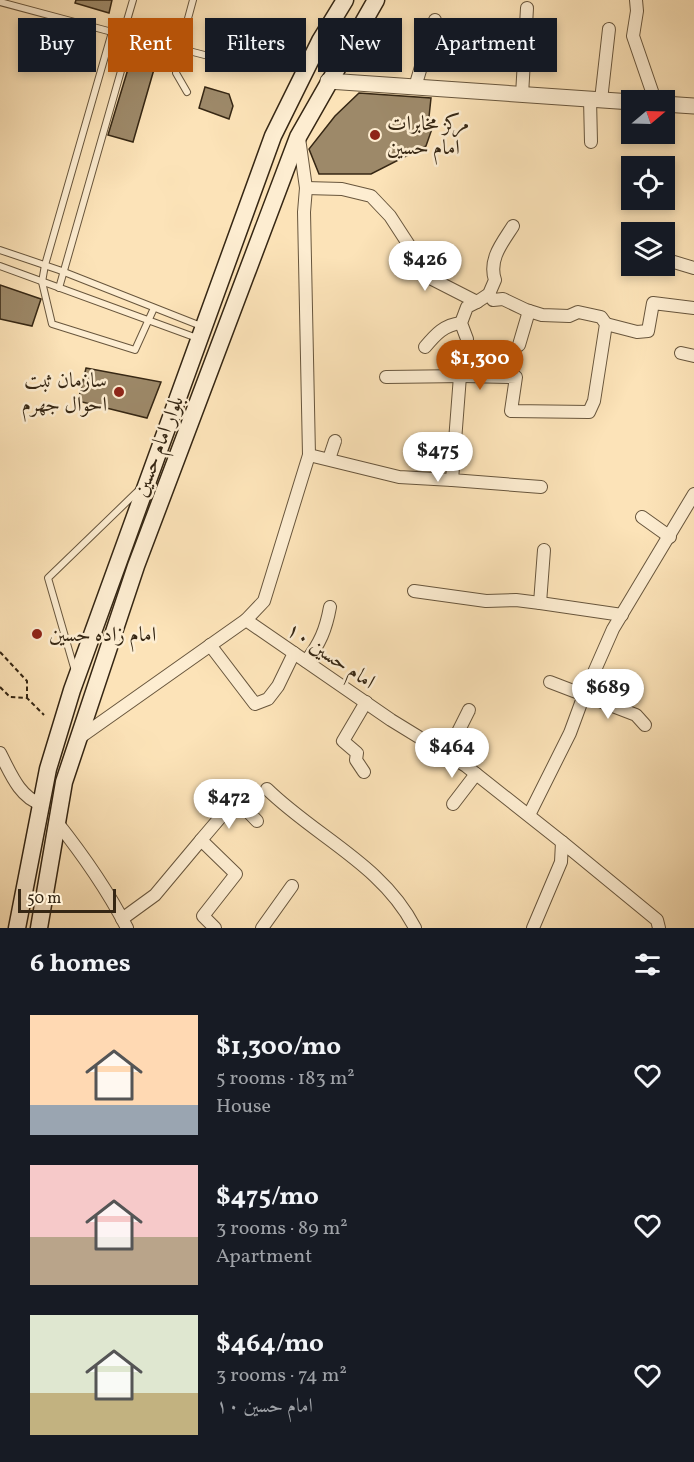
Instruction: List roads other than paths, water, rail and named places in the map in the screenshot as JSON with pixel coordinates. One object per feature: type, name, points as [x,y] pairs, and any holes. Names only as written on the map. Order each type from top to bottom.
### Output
[{"type":"main road","name":"بلوار امام حسین","points":[[17,928],[48,769],[77,677],[273,136],[320,41],[345,0]]},
{"type":"main road","name":"بلوار امام حسین","points":[[39,928],[64,782],[147,538],[298,137],[376,0]]},
{"type":"main road","points":[[130,534],[147,538]]},
{"type":"street","points":[[636,0],[633,36],[652,90]]},
{"type":"street","points":[[522,95],[527,8]]},
{"type":"street","points":[[591,142],[595,100],[609,29]]},
{"type":"street","points":[[415,87],[419,72]]},
{"type":"street","points":[[328,81],[621,101]]},
{"type":"street","points":[[675,105],[694,106]]},
{"type":"street","points":[[78,738],[246,620],[264,601],[309,455],[304,212],[306,188],[298,137]]},
{"type":"street","points":[[306,188],[342,189],[371,196],[390,216],[418,259],[429,267],[430,278],[477,302]]},
{"type":"street","points":[[452,480],[467,339],[461,323],[467,307],[489,294],[495,280],[492,272],[493,261],[513,226]]},
{"type":"street","points":[[675,263],[694,268]]},
{"type":"street","points":[[489,294],[493,300],[503,299],[542,315],[569,316],[578,312],[601,317],[606,324],[637,332],[648,331],[653,303],[694,308]]},
{"type":"street","points":[[519,345],[529,311]]},
{"type":"street","points":[[425,346],[441,329],[450,324],[461,323]]},
{"type":"street","points":[[386,377],[516,377],[511,411],[589,412],[594,401],[606,324]]},
{"type":"street","points":[[681,353],[694,356]]},
{"type":"street","points":[[329,459],[335,441]]},
{"type":"street","points":[[309,455],[399,477],[541,487]]},
{"type":"street","points":[[529,815],[570,733],[613,629],[694,494]]},
{"type":"street","points":[[642,517],[670,537]]},
{"type":"street","points":[[540,603],[544,550]]},
{"type":"street","points":[[414,591],[486,602],[516,600],[622,615]]},
{"type":"street","points":[[306,661],[327,627],[330,607]]},
{"type":"street","name":"امام حسین ۱۰","points":[[246,620],[476,774],[657,920],[659,928]]},
{"type":"street","points":[[210,645],[255,704],[268,699],[278,686],[294,653]]},
{"type":"street","points":[[550,682],[636,715],[645,725]]},
{"type":"street","points":[[364,772],[356,760],[357,753],[343,741],[366,702]]},
{"type":"street","points":[[447,754],[469,710]]},
{"type":"street","points":[[0,753],[16,783],[30,801],[42,804]]},
{"type":"street","points":[[453,804],[476,774]]},
{"type":"street","points":[[267,789],[282,804],[375,874],[398,900],[415,928]]},
{"type":"street","points":[[56,821],[82,853],[124,923],[155,895],[236,799],[257,821]]},
{"type":"street","points":[[201,840],[236,874],[203,916],[214,928]]},
{"type":"street","points":[[533,928],[561,861],[562,842]]},
{"type":"street","points":[[262,928],[292,886]]},
{"type":"lane","points":[[128,18],[133,0]]},
{"type":"lane","points":[[188,18],[193,0]]},
{"type":"lane","points":[[0,2],[108,31]]},
{"type":"lane","points":[[108,46],[42,282],[52,324],[135,350],[154,308]]},
{"type":"lane","points":[[59,288],[120,72]]},
{"type":"lane","points":[[176,72],[187,92]]},
{"type":"lane","points":[[0,250],[45,265],[154,308],[202,333]]},
{"type":"lane","points":[[0,266],[149,319],[202,333]]},
{"type":"lane","points":[[77,677],[48,578],[149,480]]},
{"type":"place","name":"مرکز مخابرات امام حسین","points":[[375,135]]},
{"type":"place","name":"سازمان ثبت احوال جهرم","points":[[119,392]]},
{"type":"place","name":"امام زاده حسین","points":[[37,634]]}]
